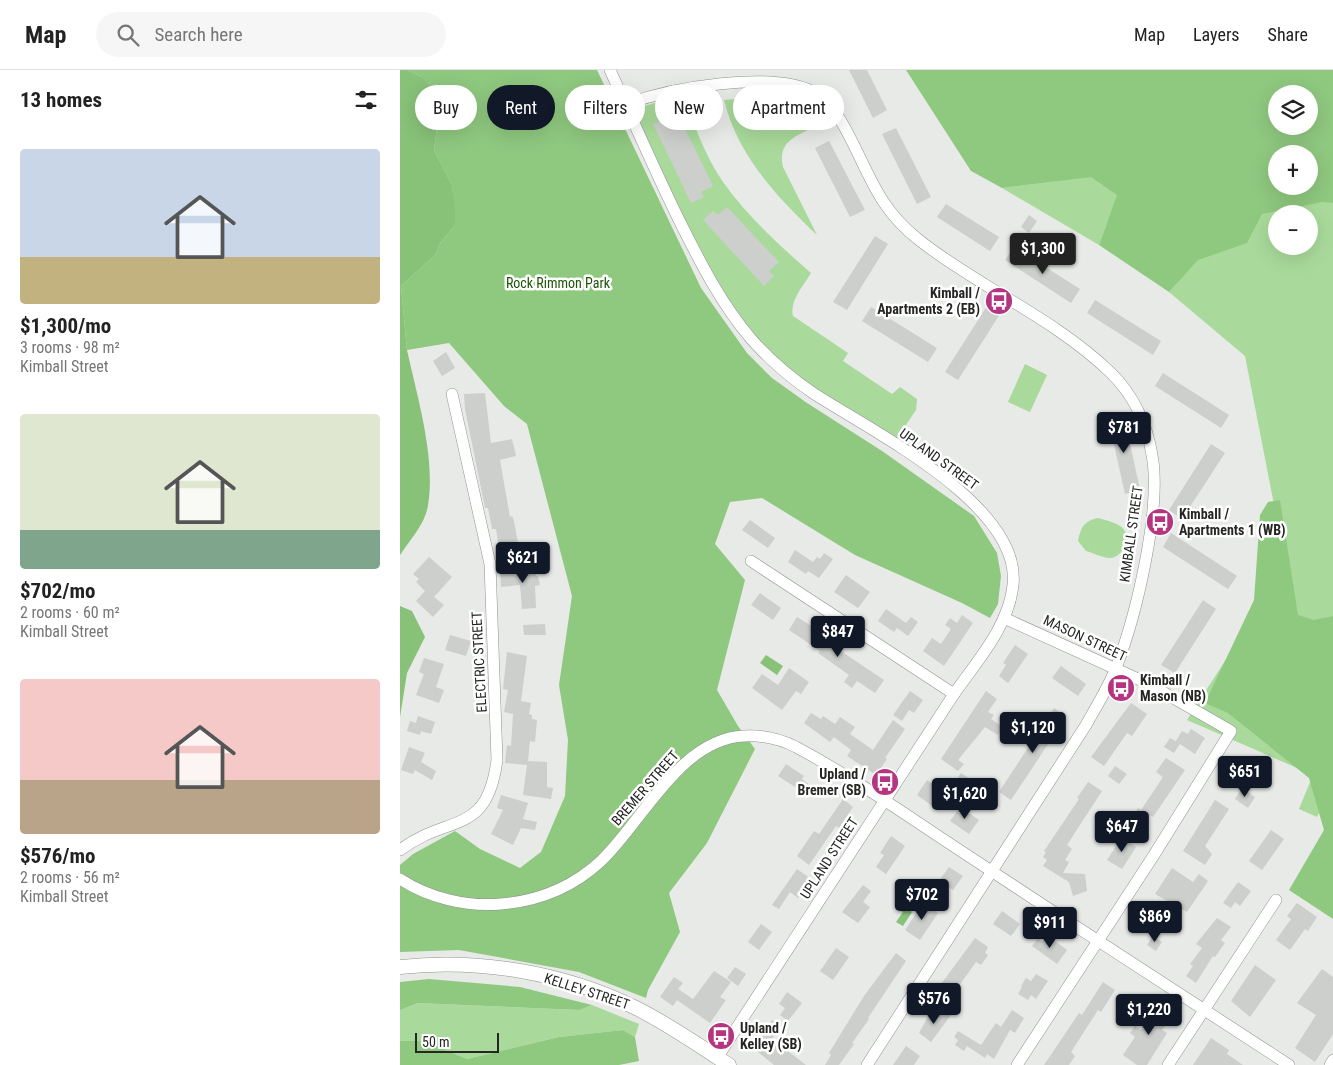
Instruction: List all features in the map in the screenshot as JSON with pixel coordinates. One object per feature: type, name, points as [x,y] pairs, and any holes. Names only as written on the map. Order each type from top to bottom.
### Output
[{"type":"street","name":"UPLAND STREET","points":[[610,70],[617,85]]},
{"type":"street","name":"KIMBALL STREET","points":[[645,98],[671,90],[698,85],[764,80],[790,83],[814,93],[824,101],[841,121],[870,180],[890,213],[918,240],[1092,356],[1121,383],[1135,405],[1146,429],[1152,455],[1154,481],[1140,583],[1130,627],[1115,670],[1086,725],[867,1065]]},
{"type":"street","name":"UPLAND STREET","points":[[637,130],[701,265],[721,299],[752,340],[771,359],[811,391],[899,447],[954,486],[992,523],[1007,546],[1014,573],[1010,600],[1004,618],[993,638],[884,802],[723,1061]]},
{"type":"street","name":"ELECTRIC STREET","points":[[400,850],[412,841],[472,816],[481,808],[493,785],[497,760],[490,564],[452,394]]},
{"type":"street","points":[[751,562],[954,694]]},
{"type":"street","name":"MASON STREET","points":[[1004,618],[1192,707],[1231,731],[1154,855],[1097,940]]},
{"type":"street","name":"BREMER STREET","points":[[400,879],[438,897],[464,903],[492,905],[519,902],[545,896],[569,885],[600,862],[695,754],[718,742],[738,737],[770,738],[795,746],[884,802],[1289,1065]]},
{"type":"street","points":[[1168,1065],[1276,900]]},
{"type":"street","points":[[1017,1065],[1097,940]]},
{"type":"street","name":"KELLEY STREET","points":[[400,967],[450,965],[486,967],[565,980],[612,996],[636,1008],[723,1061]]},
{"type":"street","points":[[1330,1065],[1333,1060]]},
{"type":"shaded area","points":[[400,70],[407,70],[420,76],[429,85],[415,85],[415,130],[437,130],[434,150],[452,185],[455,225],[441,242],[435,255],[401,286],[407,350],[428,447],[430,487],[427,512],[417,532],[400,555]]},
{"type":"shaded area","points":[[1333,70],[1333,792],[1330,791],[1317,817],[1299,809],[1313,775],[1187,720],[1286,566],[1245,356],[1169,292],[1178,282],[1108,220],[1099,245],[1002,188],[1064,180],[1268,97],[1268,135],[1318,135],[1318,85],[1296,85]]},
{"type":"shaded area","points":[[733,99],[733,126],[730,120],[724,100]]},
{"type":"shaded area","points":[[655,103],[655,130],[697,130],[705,151],[732,195],[753,219],[811,273],[795,299],[792,310],[793,316],[848,353],[843,361],[892,394],[900,387],[917,399],[916,410],[897,438],[810,385],[750,333],[717,285],[642,130],[645,130],[645,106]]},
{"type":"shaded area","points":[[735,130],[809,130],[789,141],[784,147],[782,156],[783,167],[817,235],[760,174]]},
{"type":"shaded area","points":[[1025,364],[1047,375],[1030,412],[1008,402]]},
{"type":"shaded area","points":[[1098,518],[1112,522],[1124,530],[1126,535],[1125,546],[1119,555],[1109,558],[1086,551],[1078,541],[1084,525]]},
{"type":"shaded area","points":[[400,606],[412,611],[425,637],[407,673],[400,717]]},
{"type":"shaded area","points":[[766,655],[783,666],[777,675],[760,663]]},
{"type":"shaded area","points":[[899,903],[912,912],[903,926],[896,922],[903,912],[896,908]]},
{"type":"shaded area","points":[[418,1003],[580,1010],[592,1005],[639,1024],[635,1037],[623,1030],[559,1037],[467,1059],[425,1041],[400,1041],[400,1010]]},
{"type":"green space","name":"Rock Rimmon Park","points":[[407,70],[597,70],[604,85],[565,85],[565,130],[626,130],[701,288],[747,353],[772,378],[882,451],[974,516],[997,553],[1001,576],[998,604],[990,618],[962,603],[855,555],[762,498],[730,502],[715,544],[745,580],[717,690],[738,726],[755,749],[707,843],[669,893],[680,932],[648,990],[646,998],[579,972],[459,950],[400,952],[400,865],[413,854],[455,831],[480,849],[520,868],[541,852],[565,796],[568,740],[559,685],[572,596],[527,424],[504,406],[449,343],[407,350],[401,286],[435,255],[441,242],[455,225],[452,185],[434,150],[437,130],[477,130],[477,85],[425,85],[420,76]]},
{"type":"green space","points":[[906,70],[1333,70],[1333,203],[1268,205],[1268,213],[1262,214],[1247,243],[1198,260],[1169,292],[1099,245],[1117,195],[1091,177],[1002,188],[971,171]]},
{"type":"green space","points":[[1280,500],[1298,615],[1314,620],[1333,616],[1333,919],[1289,890],[1324,830],[1309,778],[1228,713],[1205,703],[1254,600],[1260,515],[1268,502]]},
{"type":"green space","points":[[429,979],[520,987],[592,1005],[580,1010],[418,1003],[400,1010],[400,982]]},
{"type":"green space","points":[[623,1030],[635,1037],[639,1061],[619,1065],[400,1065],[400,1041],[425,1041],[467,1059],[559,1037]]},
{"type":"building","points":[[849,70],[867,70],[887,110],[873,118]]},
{"type":"building","points":[[896,128],[931,197],[917,204],[882,134]]},
{"type":"building","points":[[656,130],[686,130],[713,186],[701,192],[704,197],[691,203]]},
{"type":"building","points":[[829,141],[865,210],[850,217],[815,148]]},
{"type":"building","points":[[946,204],[999,237],[990,251],[937,217]]},
{"type":"building","points":[[727,207],[779,262],[769,271],[774,276],[764,286],[703,220],[713,211],[718,215]]},
{"type":"building","points":[[1029,215],[1037,221],[1029,233],[1021,227]]},
{"type":"building","points":[[875,236],[888,244],[847,310],[833,302]]},
{"type":"building","points":[[1014,247],[1080,289],[1071,303],[1005,260]]},
{"type":"building","points":[[1095,300],[1161,341],[1153,355],[1087,313]]},
{"type":"building","points":[[987,306],[1000,314],[958,380],[945,372]]},
{"type":"building","points":[[871,307],[937,348],[928,362],[862,321]]},
{"type":"building","points":[[446,352],[455,368],[442,376],[433,361]]},
{"type":"building","points":[[1163,373],[1229,415],[1221,428],[1155,386]]},
{"type":"building","points":[[485,393],[491,443],[512,439],[516,456],[500,460],[510,517],[512,516],[514,521],[519,549],[500,553],[496,529],[492,529],[488,508],[485,508],[465,409],[464,394]]},
{"type":"building","points":[[1124,415],[1140,490],[1125,494],[1108,418]]},
{"type":"building","points":[[1211,444],[1225,453],[1182,519],[1169,510]]},
{"type":"building","points":[[750,520],[775,538],[768,548],[742,530]]},
{"type":"building","points":[[1171,533],[1237,576],[1228,589],[1163,547]]},
{"type":"building","points":[[795,550],[813,562],[817,557],[820,559],[824,553],[833,559],[819,578],[808,571],[806,574],[788,562]]},
{"type":"building","points":[[429,557],[452,577],[434,597],[444,605],[433,617],[416,601],[425,591],[416,582],[419,579],[413,574]]},
{"type":"building","points":[[534,563],[540,585],[535,586],[536,608],[522,609],[520,585],[501,587],[500,572],[524,571],[523,565]]},
{"type":"building","points":[[846,575],[870,592],[858,608],[834,592]]},
{"type":"building","points":[[760,593],[781,608],[773,620],[751,605]]},
{"type":"building","points":[[1203,600],[1216,609],[1175,673],[1161,665]]},
{"type":"building","points":[[886,609],[906,623],[911,617],[918,622],[908,636],[897,628],[894,632],[878,621]]},
{"type":"building","points":[[962,615],[973,623],[944,666],[923,651],[932,638],[941,644],[951,629],[945,625],[950,618],[957,623]]},
{"type":"building","points":[[797,617],[813,627],[811,631],[884,680],[875,693],[857,681],[852,688],[844,682],[849,675],[818,653],[820,651],[789,630]]},
{"type":"building","points":[[545,624],[546,635],[524,635],[523,625]]},
{"type":"building","points":[[450,635],[471,641],[466,656],[445,650]]},
{"type":"building","points":[[1015,645],[1028,654],[1008,683],[999,676],[1006,665],[1003,663]]},
{"type":"building","points":[[507,652],[527,656],[521,701],[531,703],[529,714],[532,715],[532,719],[537,720],[535,742],[530,741],[528,761],[547,762],[547,787],[553,788],[551,799],[523,795],[527,765],[505,763],[507,745],[511,746],[513,714],[504,712],[508,690],[503,689]]},
{"type":"building","points":[[424,658],[444,664],[436,687],[444,690],[439,703],[416,695],[424,674],[419,672]]},
{"type":"building","points":[[1061,666],[1086,684],[1078,696],[1052,678]]},
{"type":"building","points":[[789,668],[809,682],[801,694],[796,691],[782,710],[752,688],[762,674],[778,685]]},
{"type":"building","points":[[910,691],[923,700],[914,713],[909,710],[902,721],[893,715]]},
{"type":"building","points":[[986,691],[997,699],[988,712],[994,715],[991,719],[1003,727],[998,735],[985,727],[958,760],[964,764],[958,771],[941,759]]},
{"type":"building","points":[[1131,703],[1147,714],[1132,736],[1127,733],[1104,766],[1091,757]]},
{"type":"building","points":[[1054,708],[1066,717],[1011,800],[999,792]]},
{"type":"building","points":[[811,713],[821,719],[823,716],[835,724],[840,717],[855,727],[850,734],[873,750],[893,720],[905,729],[876,775],[847,756],[851,750],[834,737],[830,742],[804,723]]},
{"type":"building","points":[[418,716],[435,722],[431,734],[421,731],[420,735],[407,731],[410,721],[416,723]]},
{"type":"building","points":[[1191,729],[1205,738],[1195,754],[1180,744],[1174,753],[1164,747],[1170,738],[1176,741],[1182,731],[1188,734]]},
{"type":"building","points":[[409,747],[425,753],[421,762],[436,771],[432,780],[415,770],[413,774],[401,770]]},
{"type":"building","points":[[1166,758],[1185,770],[1153,817],[1150,815],[1143,826],[1131,819],[1138,808],[1141,810],[1163,777],[1156,772]]},
{"type":"building","points":[[1242,758],[1256,766],[1245,784],[1231,775]]},
{"type":"building","points":[[786,764],[804,776],[802,779],[811,786],[806,794],[778,776]]},
{"type":"building","points":[[1115,766],[1127,774],[1119,784],[1108,776]]},
{"type":"building","points":[[961,773],[973,781],[967,790],[955,782]]},
{"type":"building","points":[[927,780],[939,789],[935,794],[942,799],[935,808],[917,795]]},
{"type":"building","points":[[1088,782],[1102,791],[1067,845],[1072,849],[1065,860],[1069,862],[1063,873],[1085,874],[1087,891],[1073,896],[1069,882],[1043,866],[1047,860],[1043,857],[1046,852],[1044,851],[1079,799],[1077,798]]},
{"type":"building","points":[[1242,788],[1255,797],[1248,808],[1235,799]]},
{"type":"building","points":[[501,795],[528,803],[523,819],[537,822],[535,830],[521,828],[513,845],[491,834],[503,810],[497,808]]},
{"type":"building","points":[[843,799],[853,807],[839,828],[836,826],[809,865],[797,856],[814,831],[819,834]]},
{"type":"building","points":[[1215,800],[1229,809],[1205,846],[1212,854],[1205,865],[1183,851]]},
{"type":"building","points":[[960,807],[979,820],[969,834],[950,821]]},
{"type":"building","points":[[1271,830],[1284,839],[1262,870],[1249,861]]},
{"type":"building","points":[[891,836],[905,846],[886,874],[876,867],[884,855],[880,853]]},
{"type":"building","points":[[1122,837],[1136,847],[1122,869],[1107,860]]},
{"type":"building","points":[[949,867],[963,876],[953,890],[948,887],[942,895],[933,889]]},
{"type":"building","points":[[1172,868],[1193,882],[1199,874],[1208,881],[1187,912],[1155,894]]},
{"type":"building","points":[[797,869],[811,879],[798,898],[790,892],[779,909],[772,905]]},
{"type":"building","points":[[1238,882],[1251,891],[1240,906],[1235,902],[1231,908],[1223,903]]},
{"type":"building","points":[[863,885],[871,891],[863,902],[870,907],[858,923],[842,912]]},
{"type":"building","points":[[923,903],[938,913],[920,940],[905,930]]},
{"type":"building","points":[[1297,903],[1317,917],[1308,931],[1305,929],[1290,950],[1276,940],[1291,919],[1287,916]]},
{"type":"building","points":[[1002,911],[1020,924],[1011,936],[993,924]]},
{"type":"building","points":[[1217,918],[1231,927],[1221,940],[1225,943],[1215,957],[1213,956],[1196,983],[1186,976],[1193,966],[1190,964],[1202,948],[1196,944]]},
{"type":"building","points":[[761,924],[772,932],[759,950],[748,942]]},
{"type":"building","points":[[1047,935],[1067,950],[1057,964],[1032,946],[1038,938],[1042,942]]},
{"type":"building","points":[[1153,936],[1162,942],[1156,951],[1147,945]]},
{"type":"building","points":[[975,938],[988,947],[985,953],[988,955],[981,965],[976,962],[946,1004],[933,995]]},
{"type":"building","points":[[836,948],[849,957],[833,980],[820,971]]},
{"type":"building","points":[[896,953],[906,961],[852,1043],[854,1044],[839,1065],[825,1065],[831,1055],[829,1053],[864,996]]},
{"type":"building","points":[[1255,965],[1276,980],[1250,1017],[1231,1001]]},
{"type":"building","points":[[735,967],[746,974],[738,986],[727,978]]},
{"type":"building","points":[[1322,969],[1333,977],[1333,1034],[1315,1062],[1295,1048],[1316,1015],[1297,1003]]},
{"type":"building","points":[[714,971],[731,982],[720,997],[726,1000],[710,1023],[677,1000],[673,1006],[660,997],[674,977],[683,983],[678,989],[693,999]]},
{"type":"building","points":[[1036,974],[1048,981],[1036,999],[1031,995],[1028,1000],[1018,994],[1026,978],[1031,981]]},
{"type":"building","points":[[1103,982],[1115,990],[1101,1012],[1098,1010],[1071,1052],[1075,1056],[1069,1065],[1044,1065],[1079,1013],[1082,1015]]},
{"type":"building","points":[[787,992],[802,1003],[788,1021],[780,1015],[785,1008],[779,1004]]},
{"type":"building","points":[[1155,1000],[1174,1013],[1162,1030],[1167,1033],[1147,1065],[1137,1065],[1123,1055],[1135,1037],[1130,1033],[1135,1026],[1141,1030],[1152,1015],[1147,1012]]},
{"type":"building","points":[[942,1008],[951,1015],[931,1042],[919,1033],[929,1015],[935,1018]]},
{"type":"building","points":[[1012,1010],[1024,1018],[1015,1033],[1010,1030],[994,1059],[987,1054],[985,1058],[967,1046],[964,1051],[955,1045],[958,1040],[954,1037],[958,1031],[981,1045],[996,1023],[1001,1027]]},
{"type":"building","points":[[772,1020],[781,1026],[772,1039],[806,1065],[774,1065],[748,1044],[757,1032],[762,1035]]},
{"type":"building","points":[[1211,1038],[1229,1050],[1227,1054],[1243,1065],[1193,1065]]},
{"type":"building","points":[[906,1046],[920,1056],[914,1065],[893,1065]]},
{"type":"place","name":"Kimball / Apartments 2 (EB)","points":[[999,301]]},
{"type":"place","name":"Kimball / Apartments 1 (WB)","points":[[1160,522]]},
{"type":"place","name":"Kimball / Mason (NB)","points":[[1121,688]]},
{"type":"place","name":"Upland / Bremer (SB)","points":[[885,782]]},
{"type":"place","name":"Upland / Kelley (SB)","points":[[721,1036]]}]
